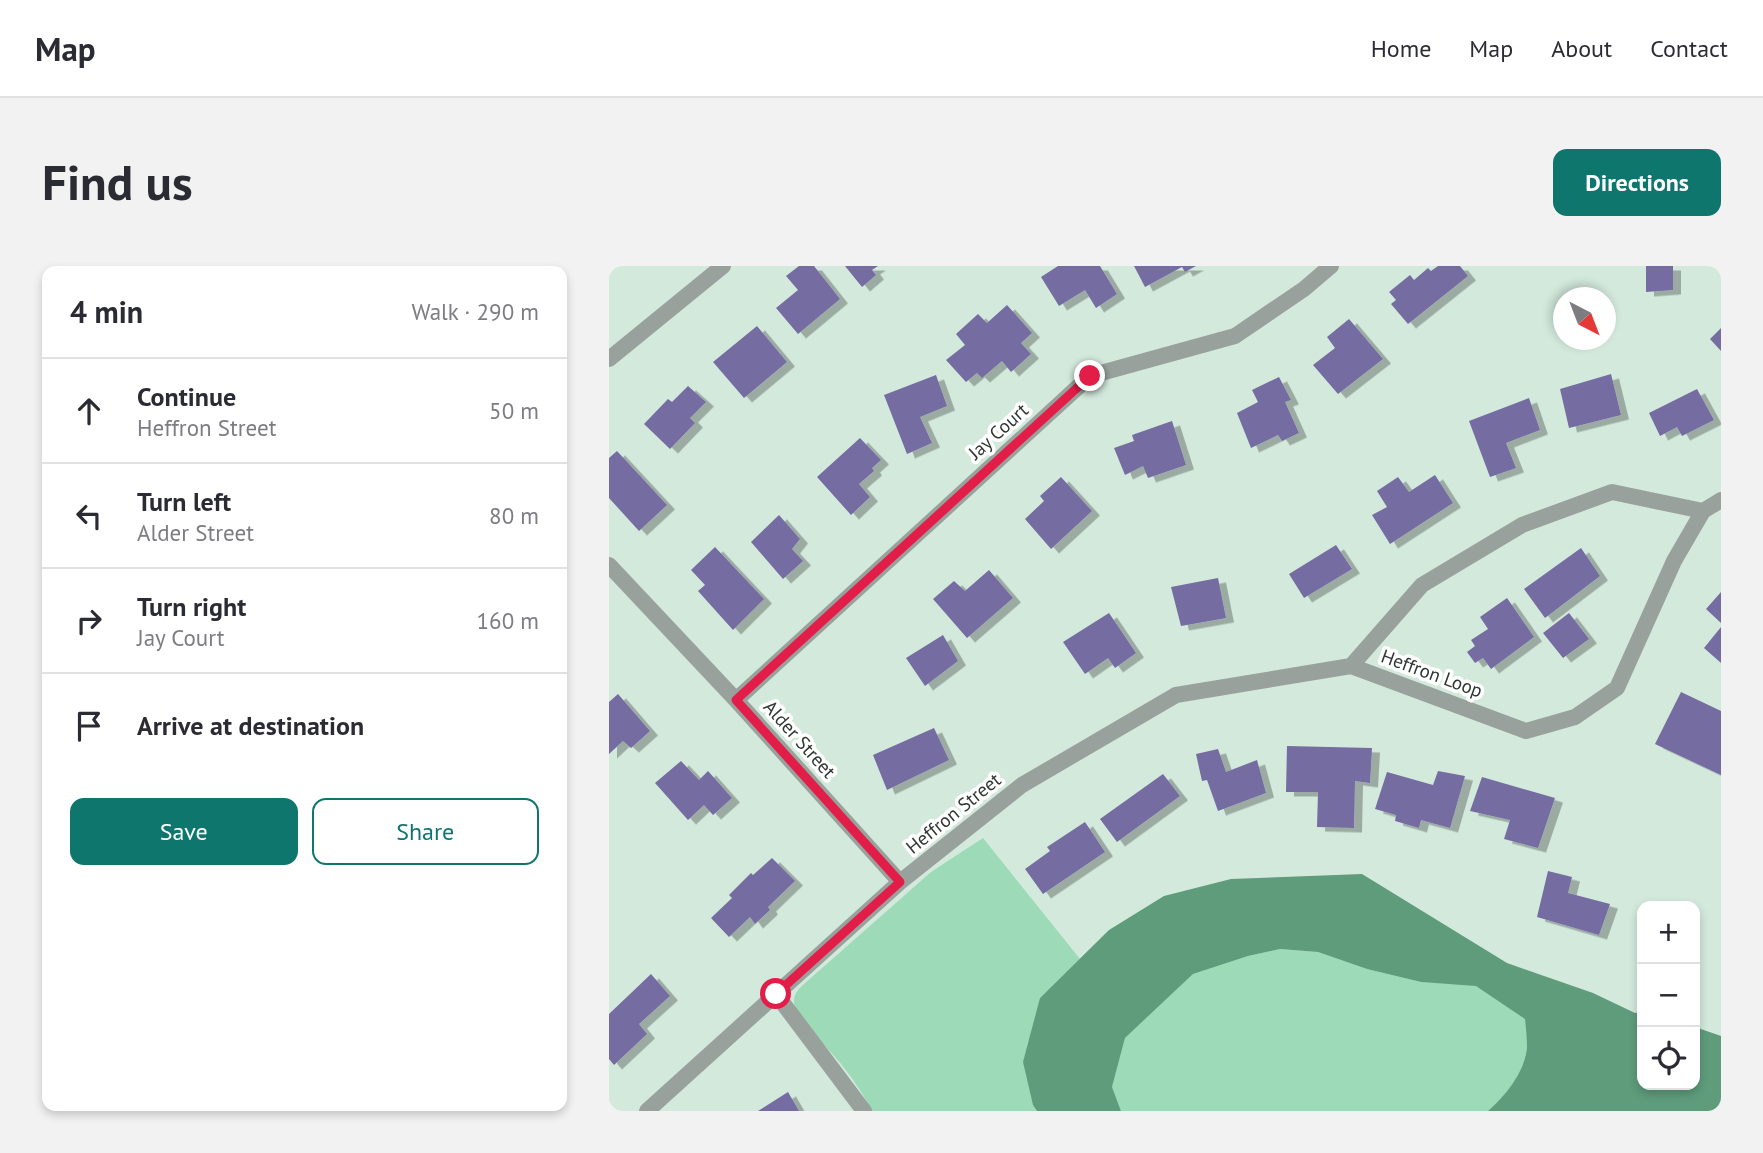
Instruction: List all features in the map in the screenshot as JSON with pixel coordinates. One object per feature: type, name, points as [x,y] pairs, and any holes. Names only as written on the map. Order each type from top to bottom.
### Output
[{"type":"street","points":[[609,359],[723,266]]},
{"type":"street","name":"Jay Court","points":[[736,700],[1090,376],[1235,336],[1304,289],[1331,266]]},
{"type":"street","name":"Heffron Loop","points":[[1703,511],[1612,492],[1522,525],[1422,585],[1351,666],[1526,731],[1575,717],[1617,688],[1674,561],[1703,511],[1721,500]]},
{"type":"street","name":"Alder Street","points":[[609,565],[736,700],[900,882]]},
{"type":"street","name":"Heffron Street","points":[[647,1111],[900,882],[1022,785],[1176,695],[1351,666]]},
{"type":"street","points":[[776,994],[864,1111]]},
{"type":"shaded area","points":[[983,838],[1080,959],[1040,998],[1033,1105],[1037,1111],[872,1111],[836,1058],[801,1017],[794,1003],[795,994],[931,872]]},
{"type":"shaded area","points":[[1362,874],[1507,963],[1593,993],[1637,1013],[1637,1090],[1700,1090],[1700,1029],[1721,1036],[1721,1111],[1488,1111],[1507,1091],[1522,1066],[1527,1048],[1525,1019],[1476,986],[1421,982],[1367,969],[1318,952],[1280,949],[1248,956],[1193,974],[1125,1038],[1112,1087],[1121,1111],[1037,1111],[1033,1105],[1023,1062],[1040,998],[1109,930],[1164,896],[1231,879]]},
{"type":"shaded area","points":[[1280,949],[1318,952],[1367,969],[1421,982],[1476,985],[1526,1019],[1527,1048],[1518,1075],[1488,1111],[1121,1111],[1112,1087],[1125,1038],[1193,974],[1248,956]]},
{"type":"building","points":[[799,266],[814,266],[840,299],[798,334],[776,308],[798,290],[786,276]]},
{"type":"building","points":[[845,266],[878,266],[872,270],[876,275],[862,287]]},
{"type":"building","points":[[1058,266],[1100,266],[1117,294],[1096,308],[1085,290],[1059,306],[1041,277]]},
{"type":"building","points":[[1134,266],[1196,266],[1185,272],[1182,267],[1145,287]]},
{"type":"building","points":[[1438,266],[1460,266],[1468,276],[1408,324],[1391,304],[1396,300],[1389,292],[1410,275],[1414,280],[1428,268],[1431,271]]},
{"type":"building","points":[[1646,266],[1673,266],[1673,290],[1646,292]]},
{"type":"building","points":[[1007,305],[1032,333],[1021,343],[1031,354],[1011,372],[1002,361],[982,378],[977,373],[966,382],[946,360],[965,345],[956,334],[978,314],[987,323]]},
{"type":"building","points":[[1349,319],[1383,359],[1338,394],[1313,365],[1335,348],[1327,337]]},
{"type":"building","points":[[757,326],[787,362],[744,398],[713,362]]},
{"type":"building","points":[[1721,328],[1721,351],[1710,339]]},
{"type":"building","points":[[1611,374],[1621,415],[1569,428],[1560,389]]},
{"type":"building","points":[[936,375],[947,406],[920,417],[932,443],[907,454],[884,395]]},
{"type":"building","points":[[1279,377],[1291,400],[1285,402],[1299,433],[1282,441],[1278,435],[1251,448],[1237,413],[1258,402],[1252,390]]},
{"type":"building","points":[[688,386],[706,402],[690,418],[695,423],[670,449],[644,424],[668,399],[672,402]]},
{"type":"building","points":[[1697,389],[1714,420],[1682,436],[1677,427],[1660,436],[1649,413]]},
{"type":"building","points":[[1529,398],[1540,430],[1506,443],[1516,468],[1490,477],[1469,421]]},
{"type":"building","points":[[1172,421],[1186,465],[1148,478],[1143,466],[1125,475],[1114,448],[1134,441],[1132,435]]},
{"type":"building","points":[[860,438],[881,460],[872,468],[874,471],[859,484],[870,497],[851,515],[817,477]]},
{"type":"building","points":[[617,451],[667,505],[639,531],[609,498],[609,458]]},
{"type":"building","points":[[1435,475],[1453,503],[1390,544],[1372,515],[1387,507],[1377,491],[1398,477],[1409,492]]},
{"type":"building","points":[[1061,477],[1092,511],[1051,549],[1025,519],[1044,501],[1040,496]]},
{"type":"building","points":[[779,515],[800,539],[792,549],[803,561],[783,579],[751,542]]},
{"type":"building","points":[[1336,545],[1352,569],[1304,598],[1289,574]]},
{"type":"building","points":[[715,547],[764,599],[733,630],[698,591],[705,585],[691,570]]},
{"type":"building","points":[[1581,548],[1600,576],[1545,618],[1524,589]]},
{"type":"building","points":[[989,570],[1013,598],[967,638],[933,599],[954,581],[965,591]]},
{"type":"building","points":[[1218,578],[1226,618],[1181,626],[1171,587]]},
{"type":"building","points":[[1721,592],[1721,623],[1706,609]]},
{"type":"building","points":[[1507,598],[1534,637],[1491,669],[1483,658],[1475,663],[1467,652],[1475,646],[1471,640],[1488,629],[1480,617]]},
{"type":"building","points":[[1109,613],[1136,653],[1115,668],[1108,658],[1085,674],[1063,642]]},
{"type":"building","points":[[1569,613],[1589,639],[1563,658],[1543,633]]},
{"type":"building","points":[[1721,627],[1721,663],[1704,648]]},
{"type":"building","points":[[943,635],[958,661],[925,686],[906,658]]},
{"type":"building","points":[[1681,692],[1721,711],[1721,775],[1655,744]]},
{"type":"building","points":[[618,694],[650,731],[631,748],[623,741],[609,754],[609,702]]},
{"type":"building","points":[[934,728],[949,760],[887,790],[873,755]]},
{"type":"building","points":[[1287,746],[1372,748],[1370,783],[1355,781],[1354,828],[1317,827],[1318,792],[1286,792]]},
{"type":"building","points":[[1218,749],[1226,772],[1257,760],[1266,793],[1218,811],[1207,780],[1202,781],[1196,754]]},
{"type":"building","points":[[681,761],[699,780],[708,771],[732,798],[713,815],[704,805],[688,820],[655,783]]},
{"type":"building","points":[[1438,771],[1465,776],[1450,828],[1421,820],[1419,828],[1395,821],[1396,815],[1375,809],[1387,772],[1433,785]]},
{"type":"building","points":[[1163,774],[1180,796],[1117,842],[1100,819]]},
{"type":"building","points":[[1482,777],[1555,798],[1538,848],[1504,839],[1510,820],[1470,811]]},
{"type":"building","points":[[1085,822],[1105,852],[1043,894],[1025,869],[1050,851],[1047,847]]},
{"type":"building","points":[[772,858],[795,881],[755,924],[750,917],[729,937],[711,918],[732,898],[729,895],[751,873],[753,875]]},
{"type":"building","points":[[1548,871],[1572,877],[1568,893],[1610,904],[1599,935],[1537,917]]},
{"type":"building","points":[[651,974],[670,996],[639,1024],[647,1034],[614,1065],[609,1059],[609,1014]]},
{"type":"building","points":[[788,1092],[799,1111],[758,1111]]},
{"type":"route","points":[[776,994],[900,882],[736,700],[1090,376]]}]
